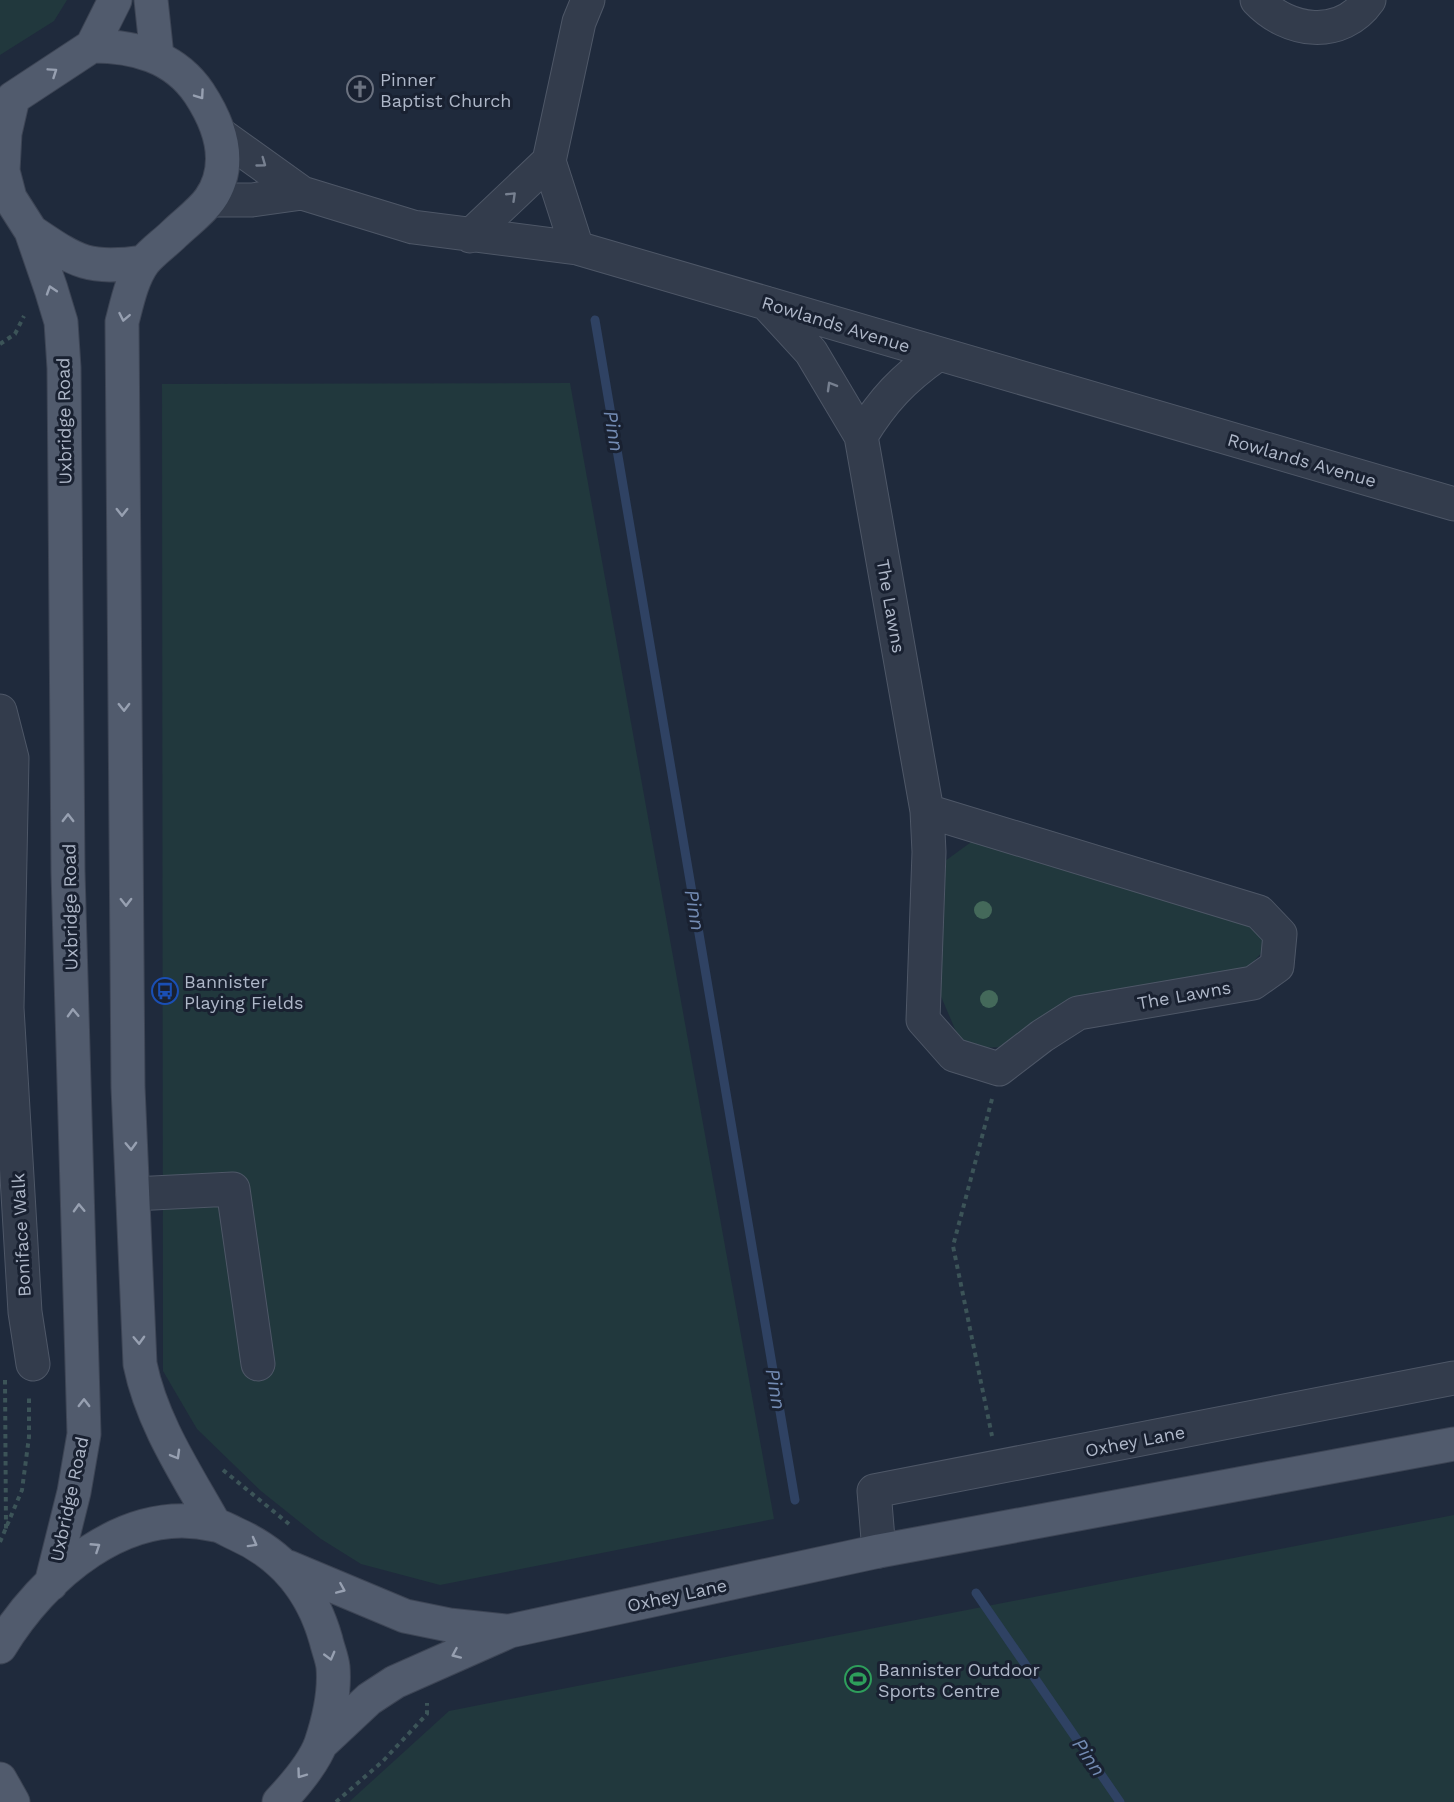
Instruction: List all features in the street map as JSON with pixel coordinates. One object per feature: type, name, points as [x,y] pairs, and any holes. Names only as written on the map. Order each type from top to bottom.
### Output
[{"type":"main road","points":[[115,0],[92,46],[121,46],[158,56],[179,71],[197,91],[217,122],[221,135],[221,170],[210,200],[144,262],[129,297],[122,322],[128,1087],[140,1364],[144,1389],[164,1436],[215,1525]]},
{"type":"main road","points":[[151,0],[158,56]]},
{"type":"main road","name":"Uxbridge Road","points":[[51,1584],[74,1492],[82,1446],[84,1375],[68,872],[64,368],[61,322],[31,231],[10,198],[2,171],[7,101],[92,46]]},
{"type":"main road","name":"Uxbridge Road","points":[[31,231],[73,260],[110,267],[144,262]]},
{"type":"main road","name":"Oxhey Lane","points":[[321,1744],[369,1699],[395,1682],[510,1631],[879,1551],[1454,1444]]},
{"type":"main road","points":[[4,1633],[51,1584],[98,1544],[135,1529],[171,1521],[215,1525],[271,1552],[287,1567],[310,1596],[333,1665],[330,1706],[321,1744],[279,1802]]},
{"type":"main road","name":"Oxhey Lane","points":[[287,1567],[405,1616],[448,1625],[510,1631]]},
{"type":"main road","points":[[0,1779],[13,1802]]},
{"type":"street","points":[[578,248],[549,161],[579,22],[588,0]]},
{"type":"street","points":[[1257,0],[1271,15],[1295,25],[1318,27],[1338,25],[1360,13],[1369,0]]},
{"type":"street","points":[[221,135],[302,194]]},
{"type":"street","points":[[470,236],[549,161]]},
{"type":"street","name":"Rowlands Avenue","points":[[210,200],[252,200],[302,194],[413,227],[578,248],[937,355],[1454,504]]},
{"type":"street","points":[[766,303],[811,352],[861,436],[880,405],[908,375],[937,355]]},
{"type":"street","name":"The Lawns","points":[[861,436],[927,811],[929,852],[923,1020],[954,1055],[999,1069],[1042,1036],[1078,1013],[1253,984],[1276,966],[1280,934],[1259,912],[927,811]]},
{"type":"street","name":"Boniface Walk","points":[[0,711],[12,758],[4,1008],[25,1312],[22,1375]]},
{"type":"street","points":[[133,1194],[233,1190],[258,1364]]},
{"type":"street","name":"Oxhey Lane","points":[[879,1551],[874,1491],[1454,1378]]},
{"type":"path","points":[[0,344],[15,334],[25,314]]},
{"type":"path","points":[[999,1069],[953,1246],[999,1468]]},
{"type":"path","points":[[0,1542],[22,1490],[29,1437],[22,1375]]},
{"type":"path","points":[[6,1528],[22,1375]]},
{"type":"path","points":[[216,1465],[293,1528]]},
{"type":"path","points":[[336,1802],[383,1761],[427,1714],[427,1691]]},
{"type":"green space","points":[[0,0],[67,0],[54,21],[0,55]]},
{"type":"green space","points":[[570,383],[774,1519],[440,1585],[361,1564],[321,1539],[261,1491],[197,1429],[163,1371],[162,384]]},
{"type":"green space","points":[[974,840],[1250,922],[1267,947],[1241,975],[1013,1047],[963,1048],[940,994],[945,861]]},
{"type":"green space","points":[[1454,1515],[1454,1802],[349,1802],[449,1711]]},
{"type":"waterway","name":"Pinn","points":[[595,320],[795,1500]]},
{"type":"waterway","name":"Pinn","points":[[976,1593],[1120,1802]]},
{"type":"place","name":"Pinner Baptist Church","points":[[360,89]]},
{"type":"place","name":"Bannister Playing Fields","points":[[165,991]]},
{"type":"place","name":"Bannister Outdoor Sports Centre","points":[[858,1679]]}]
